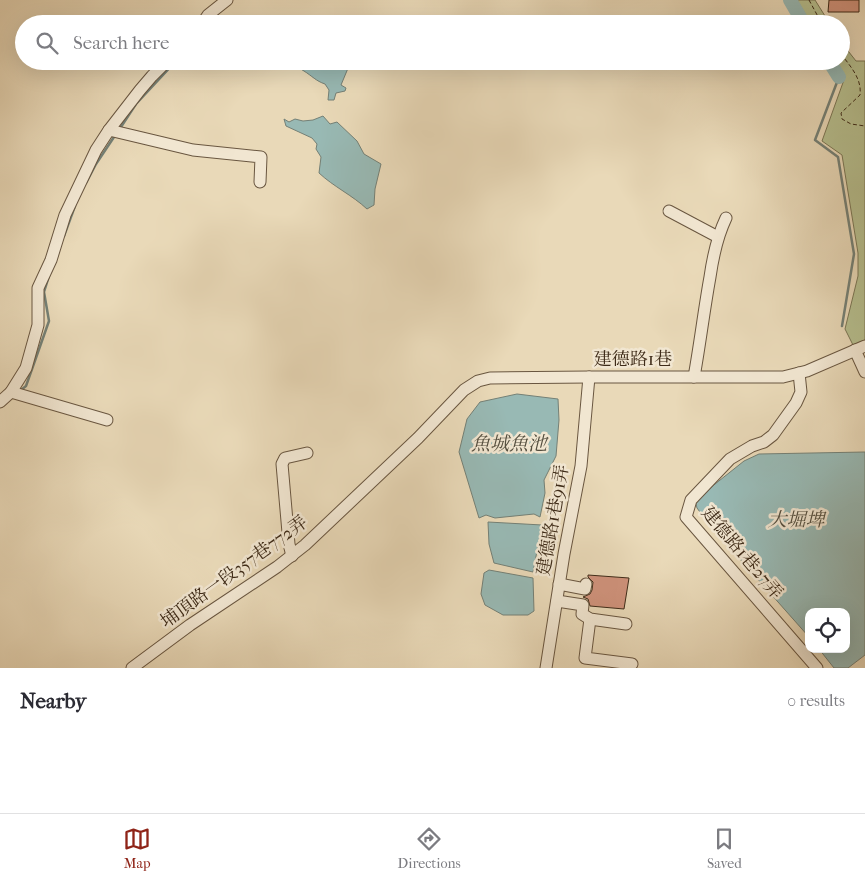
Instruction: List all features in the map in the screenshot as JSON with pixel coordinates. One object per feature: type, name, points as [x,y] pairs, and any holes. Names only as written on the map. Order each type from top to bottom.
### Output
[{"type":"street","points":[[209,15],[226,0]]},
{"type":"street","points":[[0,402],[11,392],[26,368],[38,325],[38,288],[51,260],[65,216],[96,150],[109,130],[158,70]]},
{"type":"street","points":[[109,130],[193,150],[261,158],[260,182]]},
{"type":"street","points":[[668,211],[718,237]]},
{"type":"street","points":[[694,377],[718,237],[726,218]]},
{"type":"street","points":[[860,348],[865,372]]},
{"type":"street","name":"建德路1巷","points":[[418,438],[464,390],[478,381],[490,378],[589,376],[782,377],[799,373],[860,348]]},
{"type":"street","name":"建德路1巷27弄","points":[[799,373],[802,392],[773,435],[764,442],[752,446],[730,459],[691,500],[686,518],[817,668]]},
{"type":"street","name":"建德路1巷91弄","points":[[546,668],[559,584],[581,466],[589,376]]},
{"type":"street","points":[[11,392],[107,420]]},
{"type":"street","name":"埔頂路一段357巷772弄","points":[[132,668],[190,625],[292,556],[331,522],[418,438]]},
{"type":"street","points":[[292,556],[289,544],[282,464],[285,458],[307,453]]},
{"type":"street","points":[[559,584],[586,586],[582,614],[590,619],[626,624]]},
{"type":"street","points":[[557,601],[582,605]]},
{"type":"street","points":[[590,619],[585,658],[632,664]]},
{"type":"path","points":[[809,0],[817,15]]},
{"type":"path","points":[[850,65],[861,85],[860,95],[841,113],[842,119],[851,124],[865,126]]},
{"type":"green space","points":[[797,0],[815,0],[824,15],[806,15]]},
{"type":"green space","points":[[850,53],[856,61],[865,61],[865,340],[853,345],[845,329],[858,276],[858,253],[842,155],[822,141],[845,77],[841,70],[850,70]]},
{"type":"water","points":[[302,70],[347,70],[341,85],[346,88],[345,91],[336,93],[334,100],[328,100],[329,90],[325,84]]},
{"type":"water","points":[[323,116],[330,124],[337,122],[357,141],[364,154],[381,164],[375,189],[374,205],[367,209],[319,173],[321,157],[316,149],[317,144],[312,138],[286,126],[284,119],[289,122],[295,119],[303,121]]},
{"type":"water","name":"魚城魚池","points":[[517,394],[558,399],[559,420],[556,456],[544,480],[545,493],[540,517],[534,514],[495,518],[486,515],[479,518],[459,452],[467,419],[480,402]]},
{"type":"water","name":"大堀埤","points":[[865,452],[865,655],[848,668],[834,668],[822,653],[850,653],[850,608],[805,608],[805,632],[708,523],[697,508],[695,500],[744,461],[759,454]]},
{"type":"water","points":[[488,522],[542,525],[533,572],[494,563],[489,544]]},
{"type":"water","points":[[489,570],[533,578],[534,611],[528,615],[503,615],[485,605],[481,594],[484,573]]},
{"type":"building","points":[[829,0],[859,0],[859,12],[828,12]]},
{"type":"building","points":[[588,575],[629,578],[624,609],[590,606],[588,599],[583,597],[590,594],[592,590],[593,582]]},
{"type":"waterway","points":[[790,0],[799,15]]},
{"type":"waterway","points":[[119,130],[136,104],[168,70]]},
{"type":"waterway","points":[[835,70],[839,77]]},
{"type":"waterway","points":[[839,77],[815,140],[838,157],[854,254],[842,326]]},
{"type":"waterway","points":[[86,183],[116,134]]},
{"type":"waterway","points":[[64,236],[75,206]]},
{"type":"waterway","points":[[21,390],[26,386],[49,321],[44,292],[49,276]]}]
